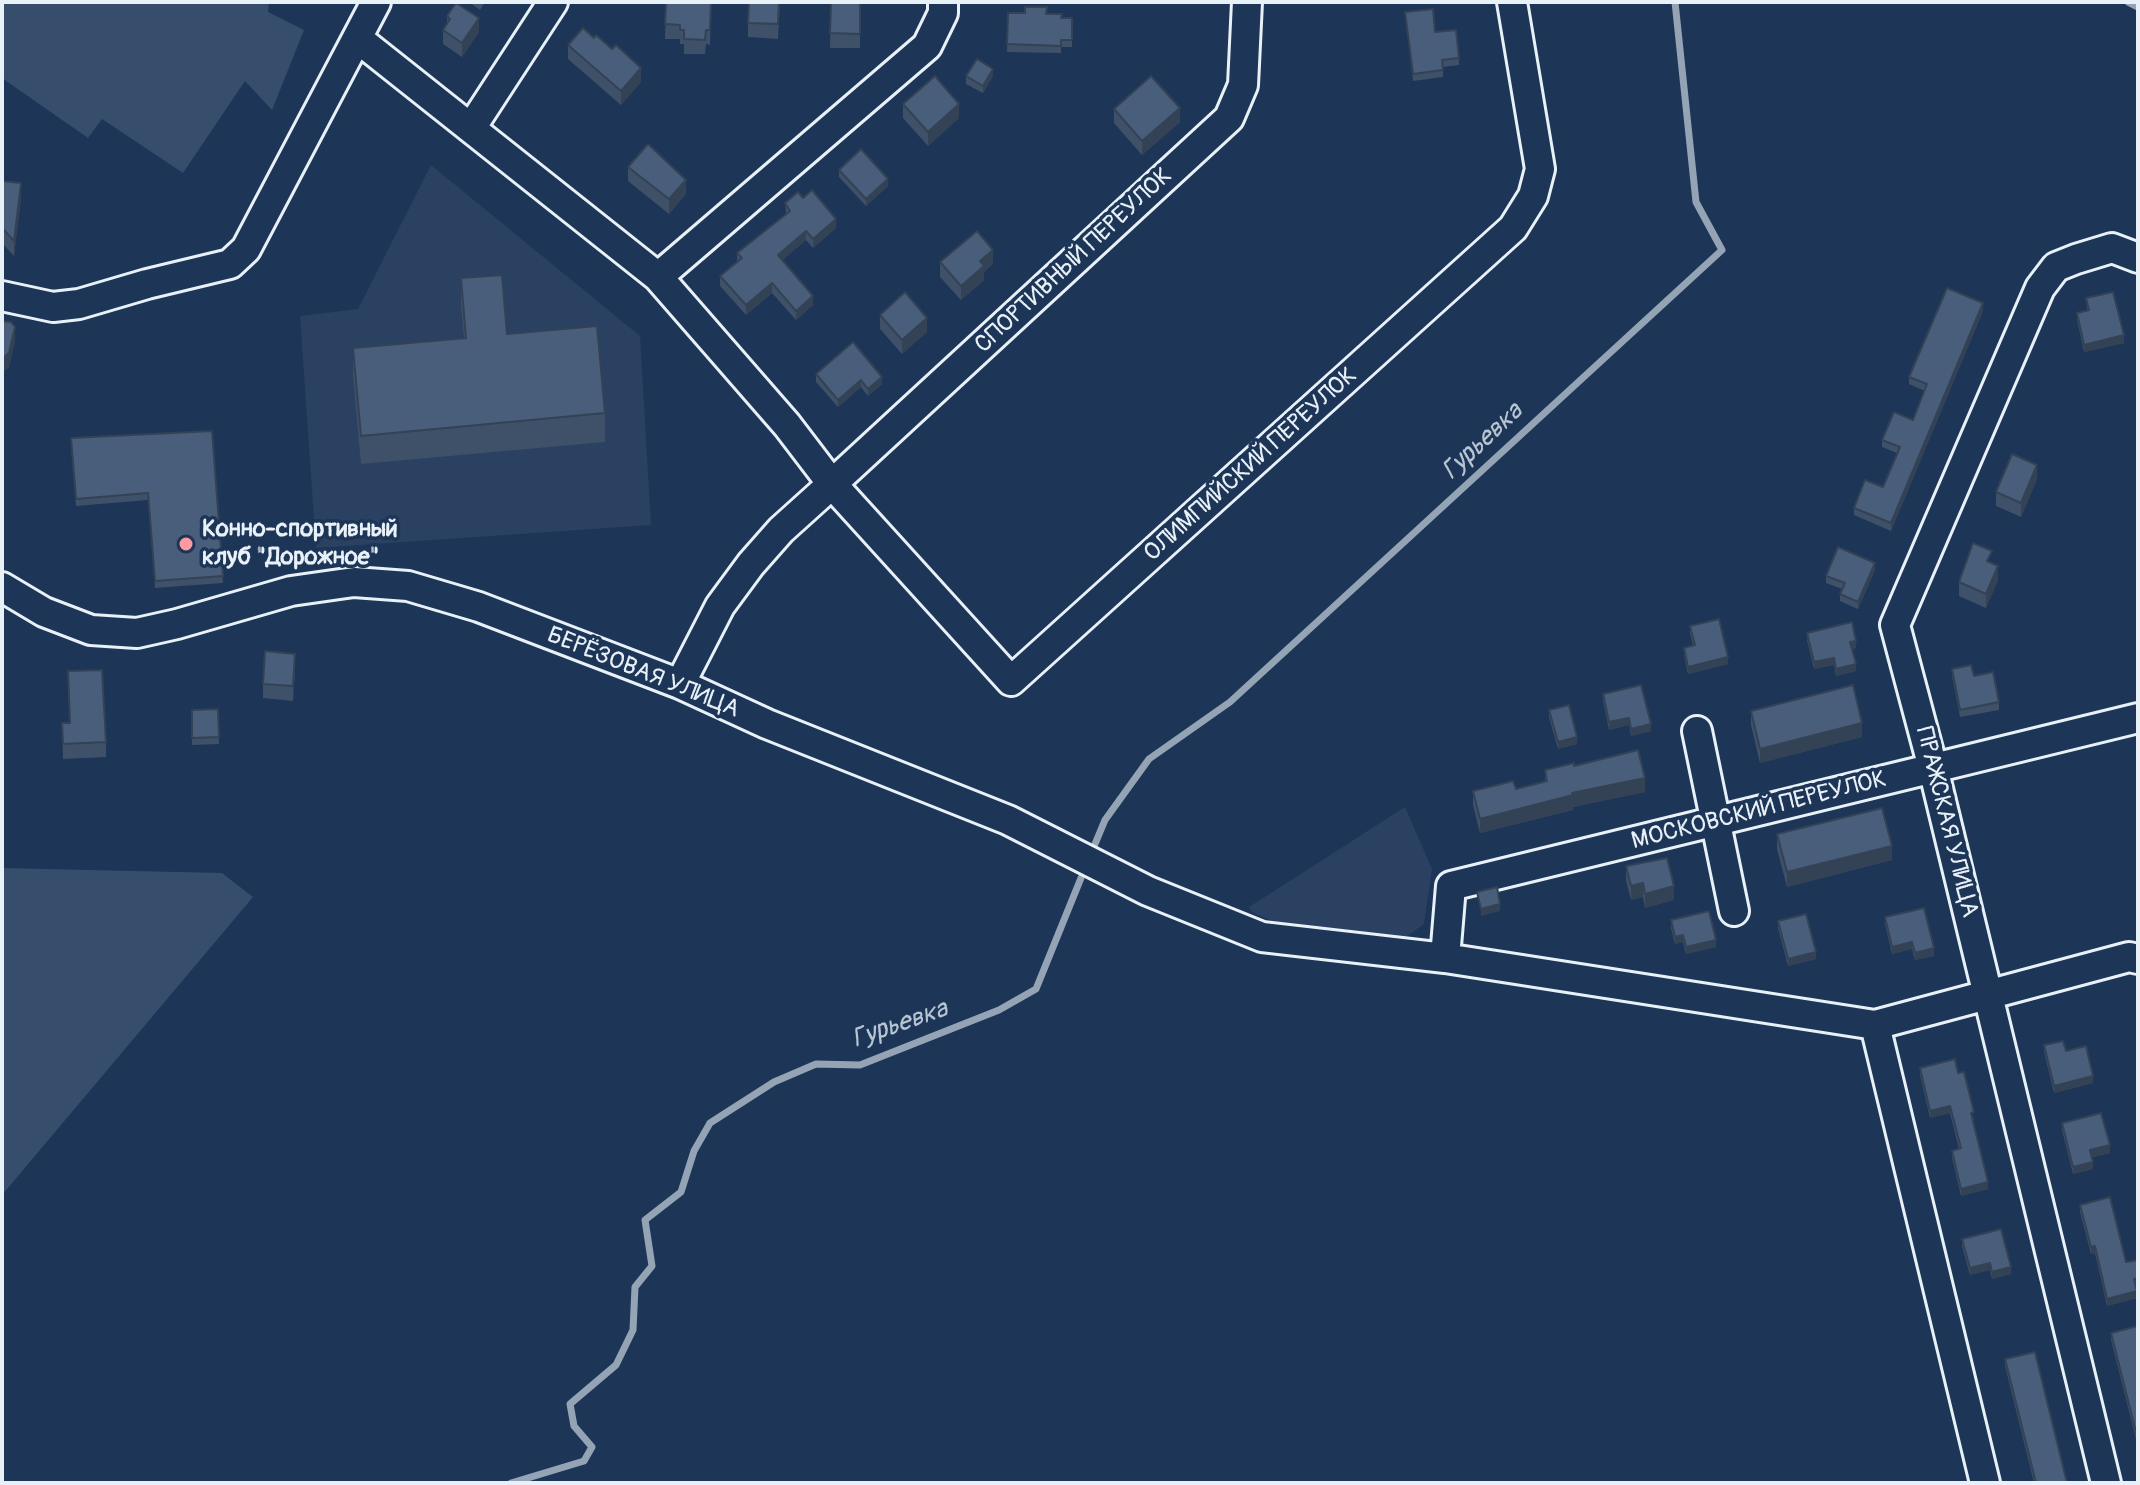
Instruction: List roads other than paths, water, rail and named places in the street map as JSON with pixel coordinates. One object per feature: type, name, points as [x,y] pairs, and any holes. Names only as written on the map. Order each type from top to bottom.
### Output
[{"type":"street","points":[[2,296],[53,307],[79,304],[230,264],[246,249],[376,2]]},
{"type":"street","points":[[471,128],[553,2]]},
{"type":"street","points":[[658,277],[927,46],[943,13],[943,2]]},
{"type":"street","name":"СПОРТИВНЫЙ ПЕРЕУЛОК","points":[[680,684],[720,606],[781,530],[1229,118],[1243,85],[1247,2]]},
{"type":"street","name":"ОЛИМПИЙСКИЙ ПЕРЕУЛОК","points":[[832,484],[1011,681],[1513,228],[1533,196],[1540,169],[1512,2]]},
{"type":"street","points":[[357,38],[658,277],[787,425],[832,484]]},
{"type":"street","name":"ПРАЖСКАЯ УЛИЦА","points":[[2106,1483],[1933,768],[1895,625],[2040,288],[2056,267],[2076,259],[2112,248],[2136,256]]},
{"type":"street","name":"БЕРЁЗОВАЯ УЛИЦА","points":[[2,587],[44,612],[91,630],[137,633],[291,591],[354,582],[408,586],[479,607],[680,684],[767,724],[1008,820],[1148,891],[1262,937],[1445,958],[1875,1025]]},
{"type":"street","name":"МОСКОВСКИЙ ПЕРЕУЛОК","points":[[1445,958],[1451,886],[2138,718]]},
{"type":"street","points":[[1697,731],[1734,911]]},
{"type":"street","points":[[1985,1483],[1875,1025],[2129,957],[2138,959]]},
{"type":"waterway","name":"Гурьевка","points":[[1095,844],[1105,820],[1149,759],[1230,702],[1722,250],[1696,202],[1675,2]]},
{"type":"waterway","points":[[2128,2],[2138,7]]},
{"type":"waterway","name":"Гурьевка","points":[[511,1483],[584,1461],[592,1447],[574,1426],[570,1404],[616,1365],[633,1330],[635,1287],[652,1266],[645,1220],[681,1192],[694,1151],[710,1123],[774,1082],[816,1064],[860,1065],[999,1010],[1036,989],[1081,878]]},
{"type":"place","name":"Конно-спортивный клуб \"Дорожное\"","points":[[186,544]]}]
